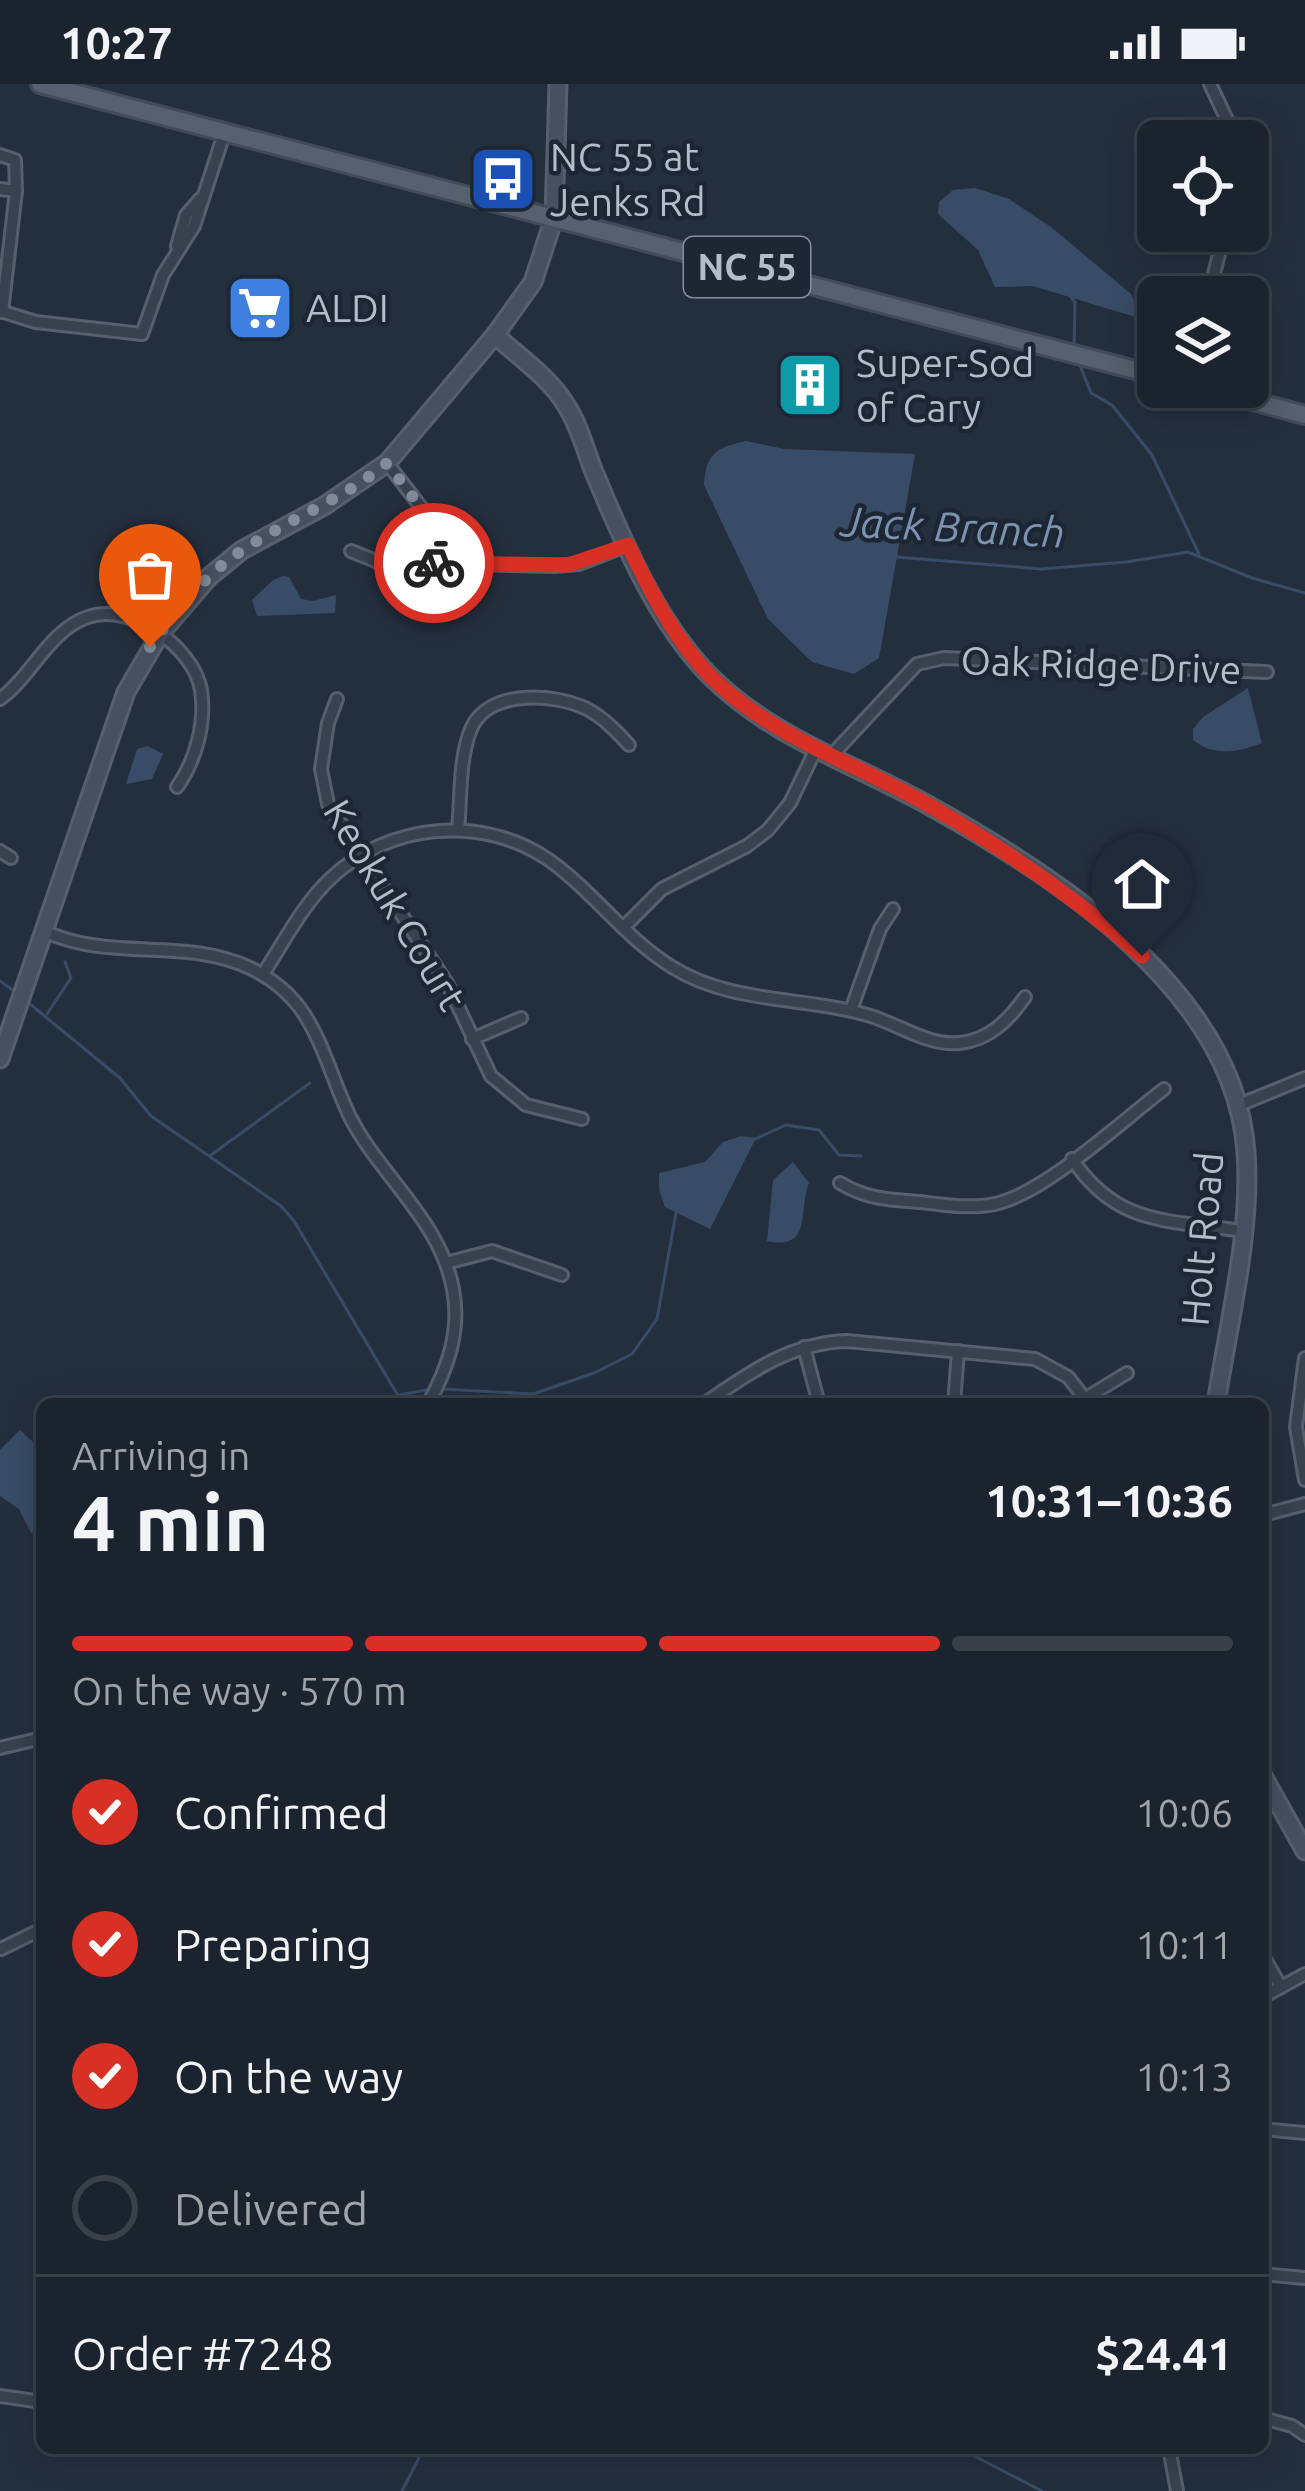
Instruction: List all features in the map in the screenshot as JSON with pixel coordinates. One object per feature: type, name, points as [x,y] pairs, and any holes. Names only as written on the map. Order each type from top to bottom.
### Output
[{"type":"main road","name":"NC 55","points":[[40,84],[1137,371]]},
{"type":"main road","points":[[1269,406],[1305,416]]},
{"type":"street","points":[[0,1059],[126,692],[160,634],[209,577],[242,550],[324,506],[387,463],[495,335],[533,281],[554,218],[558,84]]},
{"type":"street","points":[[1210,84],[1227,120]]},
{"type":"street","points":[[0,155],[15,160],[16,191],[1,312],[36,322],[142,334],[186,215],[202,197],[224,134]]},
{"type":"street","points":[[0,189],[16,191]]},
{"type":"street","name":"Holt Road","points":[[495,335],[562,399],[628,545],[672,628],[694,658],[743,704],[824,753],[932,807],[1051,884],[1152,966],[1196,1017],[1219,1054],[1239,1105],[1247,1180],[1217,1398]]},
{"type":"street","points":[[387,463],[428,517],[434,563]]},
{"type":"street","points":[[351,550],[378,562],[568,565],[628,545]]},
{"type":"street","points":[[0,699],[69,626],[90,616],[131,616],[160,634],[195,671],[201,692],[195,757],[177,787]]},
{"type":"street","name":"Oak Ridge Drive","points":[[624,927],[662,889],[747,846],[768,830],[824,753],[917,664],[944,658],[1268,672]]},
{"type":"street","name":"Keokuk Court","points":[[337,699],[325,735],[322,780],[328,804],[440,970],[491,1076],[517,1100],[536,1109],[582,1119]]},
{"type":"street","points":[[458,830],[470,731],[492,705],[522,699],[574,704],[600,717],[629,746]]},
{"type":"street","points":[[263,974],[312,900],[361,854],[403,836],[458,830],[492,835],[533,850],[668,964],[700,982],[851,1010],[932,1040],[962,1043],[997,1028],[1025,998]]},
{"type":"street","points":[[851,1010],[892,909]]},
{"type":"street","points":[[44,931],[103,949],[220,957],[263,974],[288,994],[308,1019],[362,1138],[417,1210],[446,1263],[454,1300],[454,1333],[447,1366],[431,1398]]},
{"type":"street","points":[[472,1040],[521,1018]]},
{"type":"street","points":[[1239,1105],[1305,1078]]},
{"type":"street","points":[[840,1183],[862,1196],[980,1206],[1022,1194],[1164,1089]]},
{"type":"street","points":[[1072,1159],[1103,1197],[1125,1210],[1242,1231]]},
{"type":"street","points":[[446,1263],[491,1251],[562,1275]]},
{"type":"street","points":[[713,1398],[765,1363],[804,1347],[847,1341],[1020,1355],[1048,1363],[1086,1398]]},
{"type":"street","points":[[804,1347],[817,1398]]},
{"type":"street","points":[[954,1398],[958,1351]]},
{"type":"street","points":[[1305,1358],[1297,1426],[1305,1480]]},
{"type":"street","points":[[1092,1398],[1127,1373]]},
{"type":"street","points":[[1269,1513],[1305,1504]]},
{"type":"street","points":[[0,1748],[36,1739]]},
{"type":"street","points":[[1269,1787],[1305,1851]]},
{"type":"street","points":[[2,1949],[36,1932]]},
{"type":"street","points":[[1269,1966],[1281,1987]]},
{"type":"street","points":[[1269,1994],[1305,1974]]},
{"type":"street","points":[[1269,2130],[1305,2133]]},
{"type":"street","points":[[1269,2275],[1305,2278]]},
{"type":"street","points":[[0,2396],[36,2401]]},
{"type":"street","points":[[1269,2420],[1305,2435]]},
{"type":"street","points":[[1170,2454],[1178,2491]]},
{"type":"water","points":[[975,188],[1009,199],[1051,227],[1131,294],[1137,317],[1033,286],[995,287],[978,250],[938,214],[939,202],[953,190]]},
{"type":"water","points":[[746,441],[784,449],[915,454],[879,658],[854,674],[812,662],[768,619],[704,485],[714,454]]},
{"type":"water","points":[[283,576],[289,577],[301,599],[336,595],[335,613],[257,616],[252,600]]},
{"type":"water","points":[[1248,688],[1262,743],[1226,751],[1193,740],[1193,729],[1203,717]]},
{"type":"water","points":[[148,746],[163,754],[152,779],[126,784],[137,749]]},
{"type":"water","points":[[741,1136],[756,1138],[710,1229],[665,1207],[659,1173],[705,1162],[723,1142]]},
{"type":"water","points":[[793,1162],[809,1183],[801,1226],[791,1240],[767,1241],[773,1180]]},
{"type":"water","points":[[20,1430],[36,1445],[36,1531],[31,1533],[19,1509],[0,1496],[0,1450]]},
{"type":"waterway","points":[[1071,297],[1075,302],[1074,346]]},
{"type":"waterway","points":[[1079,363],[1091,393],[1112,405],[1152,455],[1199,554]]},
{"type":"waterway","name":"Jack Branch","points":[[896,557],[1041,569],[1188,552],[1305,593]]},
{"type":"waterway","points":[[47,1014],[71,978],[65,962]]},
{"type":"waterway","points":[[0,981],[18,994]]},
{"type":"waterway","points":[[25,1000],[120,1078],[151,1116],[281,1206],[399,1398]]},
{"type":"waterway","points":[[211,1155],[310,1083]]},
{"type":"waterway","points":[[753,1140],[786,1125],[819,1130],[839,1155],[861,1156]]},
{"type":"waterway","points":[[442,1389],[533,1394],[632,1354],[657,1319],[676,1213]]},
{"type":"waterway","points":[[399,1395],[432,1389]]},
{"type":"waterway","points":[[402,2491],[421,2454]]},
{"type":"waterway","points":[[971,2454],[1042,2491]]},
{"type":"way so far","points":[[150,647],[182,605],[225,563],[387,463],[428,517],[434,563]]},
{"type":"place","name":"NC 55 at Jenks Rd","points":[[503,179]]},
{"type":"place","name":"ALDI","points":[[260,308]]},
{"type":"place","name":"Super-Sod of Cary","points":[[810,385]]},
{"type":"route","points":[[434,563],[568,565],[628,545],[672,628],[694,658],[732,695],[784,731],[932,807],[987,842],[1081,905],[1142,956]]}]
